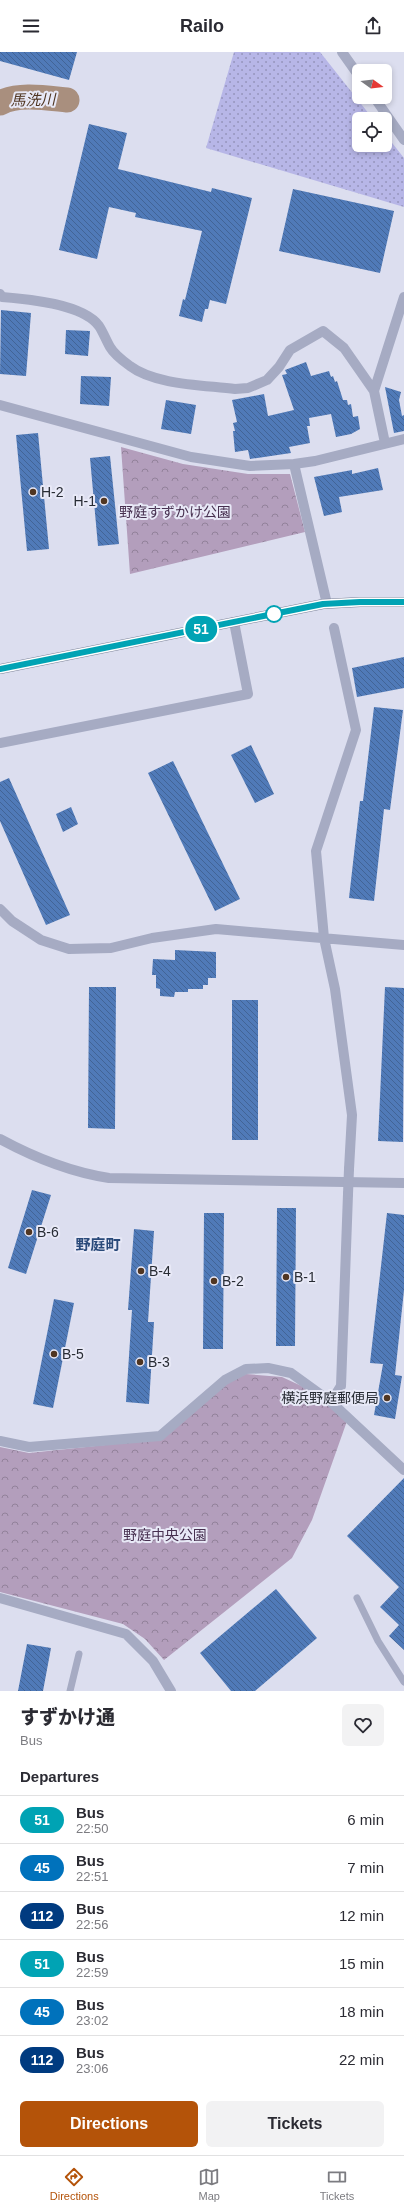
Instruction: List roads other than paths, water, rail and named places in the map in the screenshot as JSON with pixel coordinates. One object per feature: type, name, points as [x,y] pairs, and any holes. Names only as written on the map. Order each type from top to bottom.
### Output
[{"type":"street","points":[[342,52],[352,66]]},
{"type":"street","points":[[379,104],[404,140]]},
{"type":"street","points":[[0,294],[2,296],[23,298],[61,306],[89,316],[99,326],[111,349],[130,367],[159,379],[235,389],[248,388],[268,380],[290,350],[323,331],[332,336],[344,348],[374,391],[385,443]]},
{"type":"street","points":[[374,391],[404,297]]},
{"type":"street","points":[[0,405],[191,457],[250,466],[294,464],[404,439]]},
{"type":"street","points":[[294,464],[327,604]]},
{"type":"street","points":[[0,669],[327,604],[404,602]]},
{"type":"street","points":[[0,743],[248,694],[234,622]]},
{"type":"street","points":[[331,1402],[341,1386],[352,1115],[335,989],[324,938],[316,851],[356,730],[334,628]]},
{"type":"street","points":[[0,909],[12,922],[41,940],[69,949],[112,948],[152,938],[216,929],[404,945]]},
{"type":"street","points":[[0,1139],[32,1156],[68,1170],[109,1178],[404,1183]]},
{"type":"street","points":[[0,1441],[29,1447],[160,1436],[225,1380],[246,1369],[268,1368],[290,1373],[331,1402],[404,1470]]},
{"type":"street","points":[[0,1598],[126,1634],[154,1661],[171,1691]]},
{"type":"lane","points":[[357,1598],[378,1641],[404,1682]]},
{"type":"lane","points":[[70,1691],[79,1654]]},
{"type":"waterway","name":"馬洗川","points":[[0,103],[7,100],[24,97],[42,97],[67,100]]},
{"type":"place","name":"H-2","points":[[33,492]]},
{"type":"place","name":"H-1","points":[[104,501]]},
{"type":"place","name":"B-6","points":[[29,1232]]},
{"type":"place","name":"B-4","points":[[141,1271]]},
{"type":"place","name":"B-1","points":[[286,1277]]},
{"type":"place","name":"B-2","points":[[214,1281]]},
{"type":"place","name":"B-5","points":[[54,1354]]},
{"type":"place","name":"B-3","points":[[140,1362]]},
{"type":"place","name":"横浜野庭郵便局","points":[[387,1398]]},
{"type":"district","name":"野庭町","points":[[98,1245]]},
{"type":"park label","name":"野庭すずかけ公園","points":[[175,512]]},
{"type":"park label","name":"野庭中央公園","points":[[165,1535]]}]
